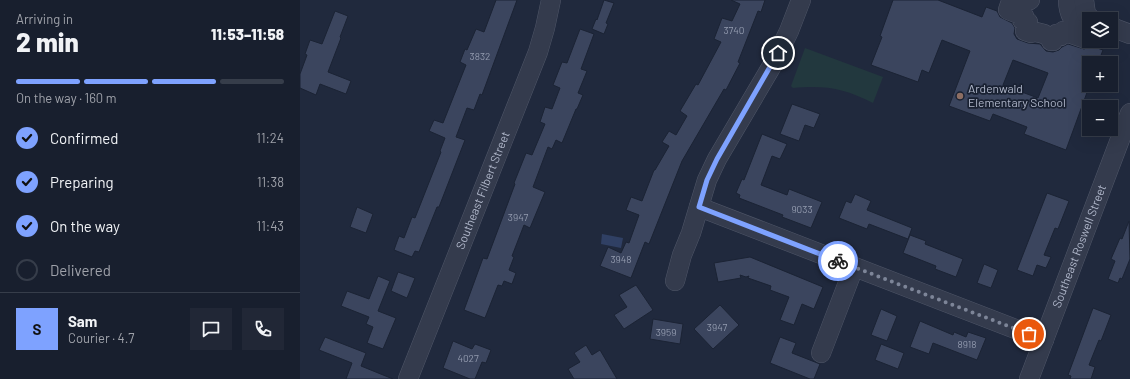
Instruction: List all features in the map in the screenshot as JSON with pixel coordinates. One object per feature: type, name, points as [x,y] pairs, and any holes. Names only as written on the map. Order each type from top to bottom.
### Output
[{"type":"street","name":"Southeast Filbert Street","points":[[408,379],[538,52],[545,28],[550,0]]},
{"type":"street","points":[[675,281],[707,180],[717,159],[773,64],[789,31],[801,0]]},
{"type":"street","points":[[1030,0],[1019,4],[1010,4],[1008,10],[1024,16],[1022,20],[1028,22],[1024,31],[1044,34],[1052,39],[1051,41],[1053,41],[1056,34],[1061,36],[1063,31],[1083,38],[1085,35],[1086,32],[1071,18],[1068,8],[1068,0]]},
{"type":"street","points":[[1084,0],[1086,12]]},
{"type":"street","points":[[1118,30],[1130,34]]},
{"type":"street","name":"Southeast Roswell Street","points":[[1029,379],[1130,113]]},
{"type":"street","points":[[699,207],[1044,340]]},
{"type":"street","points":[[821,353],[854,267]]},
{"type":"green space","points":[[805,48],[883,77],[873,103],[853,94],[825,87],[793,88],[791,86]]},
{"type":"water","points":[[602,234],[623,238],[621,248],[601,244]]},
{"type":"building","points":[[496,0],[517,0],[482,95],[480,94],[474,110],[467,108],[456,137],[465,140],[439,207],[437,207],[419,252],[415,251],[412,257],[394,250],[399,236],[404,238],[412,217],[415,218],[441,152],[440,151],[445,138],[429,131],[434,120],[443,123],[466,65],[460,62],[465,49],[467,50],[476,29],[484,32]]},
{"type":"building","points":[[604,0],[614,3],[606,23],[608,24],[604,34],[592,29]]},
{"type":"building","points":[[731,0],[765,0],[761,12],[758,11],[738,62],[740,63],[726,90],[724,89],[682,161],[649,244],[645,242],[631,278],[600,266],[608,247],[621,253],[626,242],[629,243],[639,215],[626,210],[631,197],[642,201],[654,170],[669,146],[662,142],[669,131],[676,135],[687,116],[680,111],[696,84],[698,85],[721,42],[714,39],[722,18],[732,21],[740,4]]},
{"type":"building","points":[[893,0],[938,0],[982,17],[986,7],[997,11],[1000,17],[1012,23],[1015,28],[1014,34],[1017,39],[1028,43],[1040,44],[1046,51],[1053,52],[1068,44],[1084,49],[1097,48],[1103,50],[1101,56],[1082,56],[1082,92],[1087,92],[1084,100],[1082,100],[1082,106],[1066,150],[1024,134],[1027,127],[993,114],[990,121],[949,106],[970,51],[942,40],[929,73],[922,70],[918,82],[871,65],[882,37],[880,36]],"holes":[[[1013,60],[1048,73],[1038,98],[1003,85]]]},
{"type":"building","points":[[335,11],[348,16],[328,72],[351,81],[346,94],[320,84],[316,95],[300,88],[300,74],[307,55],[305,54],[310,40],[322,44]]},
{"type":"building","points":[[580,29],[594,34],[581,69],[587,71],[578,93],[583,95],[562,143],[556,140],[552,149],[548,147],[533,187],[545,192],[530,228],[524,225],[512,256],[514,257],[509,270],[516,273],[512,284],[504,281],[502,286],[498,285],[485,318],[464,310],[483,258],[487,259],[526,153],[532,155],[545,124],[540,122],[545,107],[552,109],[560,88],[553,85],[562,62],[567,63]]},
{"type":"building","points":[[792,104],[820,114],[814,128],[805,125],[799,141],[780,134]]},
{"type":"building","points":[[762,134],[787,144],[780,159],[772,156],[761,185],[787,195],[789,189],[822,202],[811,228],[782,217],[783,215],[739,198],[740,195],[736,193],[742,179],[744,180]]},
{"type":"building","points":[[1047,193],[1069,201],[1058,229],[1055,228],[1044,255],[1051,257],[1046,268],[1037,265],[1033,276],[1017,270]]},
{"type":"building","points":[[855,194],[871,201],[867,210],[912,228],[908,239],[869,224],[867,229],[839,218],[846,201],[851,203]]},
{"type":"building","points":[[357,207],[373,214],[366,233],[350,227]]},
{"type":"building","points":[[1129,221],[1130,259],[1122,279],[1120,278],[1118,283],[1108,279],[1115,261],[1111,259],[1120,238],[1122,239]]},
{"type":"building","points":[[910,235],[926,241],[925,244],[963,259],[956,277],[935,269],[936,266],[903,253]]},
{"type":"building","points":[[750,257],[823,287],[814,309],[802,304],[794,325],[780,320],[789,297],[770,290],[771,286],[748,278],[749,276],[746,277],[740,275],[741,278],[718,282],[714,263]]},
{"type":"building","points":[[984,264],[998,270],[991,288],[977,283]]},
{"type":"building","points":[[398,272],[415,278],[407,298],[391,291]]},
{"type":"building","points":[[378,276],[390,281],[378,311],[396,318],[383,349],[367,343],[373,327],[366,324],[369,317],[341,306],[347,291],[369,299]]},
{"type":"building","points":[[636,285],[653,310],[624,329],[614,315],[627,307],[619,295]]},
{"type":"building","points":[[720,305],[739,325],[713,349],[694,329]]},
{"type":"building","points":[[1093,308],[1111,315],[1101,341],[1099,340],[1089,365],[1095,367],[1091,379],[1070,379],[1071,376],[1068,375]]},
{"type":"building","points":[[881,309],[897,316],[887,341],[871,335]]},
{"type":"building","points":[[653,319],[683,324],[680,344],[650,339]]},
{"type":"building","points":[[920,321],[953,335],[954,332],[966,337],[968,332],[986,338],[977,360],[933,343],[929,354],[910,347]]},
{"type":"building","points":[[325,337],[366,353],[361,366],[393,379],[346,379],[352,363],[319,350]]},
{"type":"building","points":[[780,337],[796,343],[792,353],[820,364],[814,379],[810,379],[770,363]]},
{"type":"building","points":[[453,341],[472,349],[475,344],[491,350],[486,363],[482,362],[475,379],[470,379],[443,368]]},
{"type":"building","points":[[881,344],[904,353],[898,369],[875,360]]},
{"type":"building","points":[[586,345],[592,355],[600,350],[617,379],[574,379],[568,369],[580,362],[574,353]]},
{"type":"way so far","points":[[838,261],[1029,334]]},
{"type":"place","name":"Ardenwald Elementary School","points":[[960,96]]},
{"type":"route","points":[[778,53],[717,159],[707,180],[699,207],[838,261]]}]
